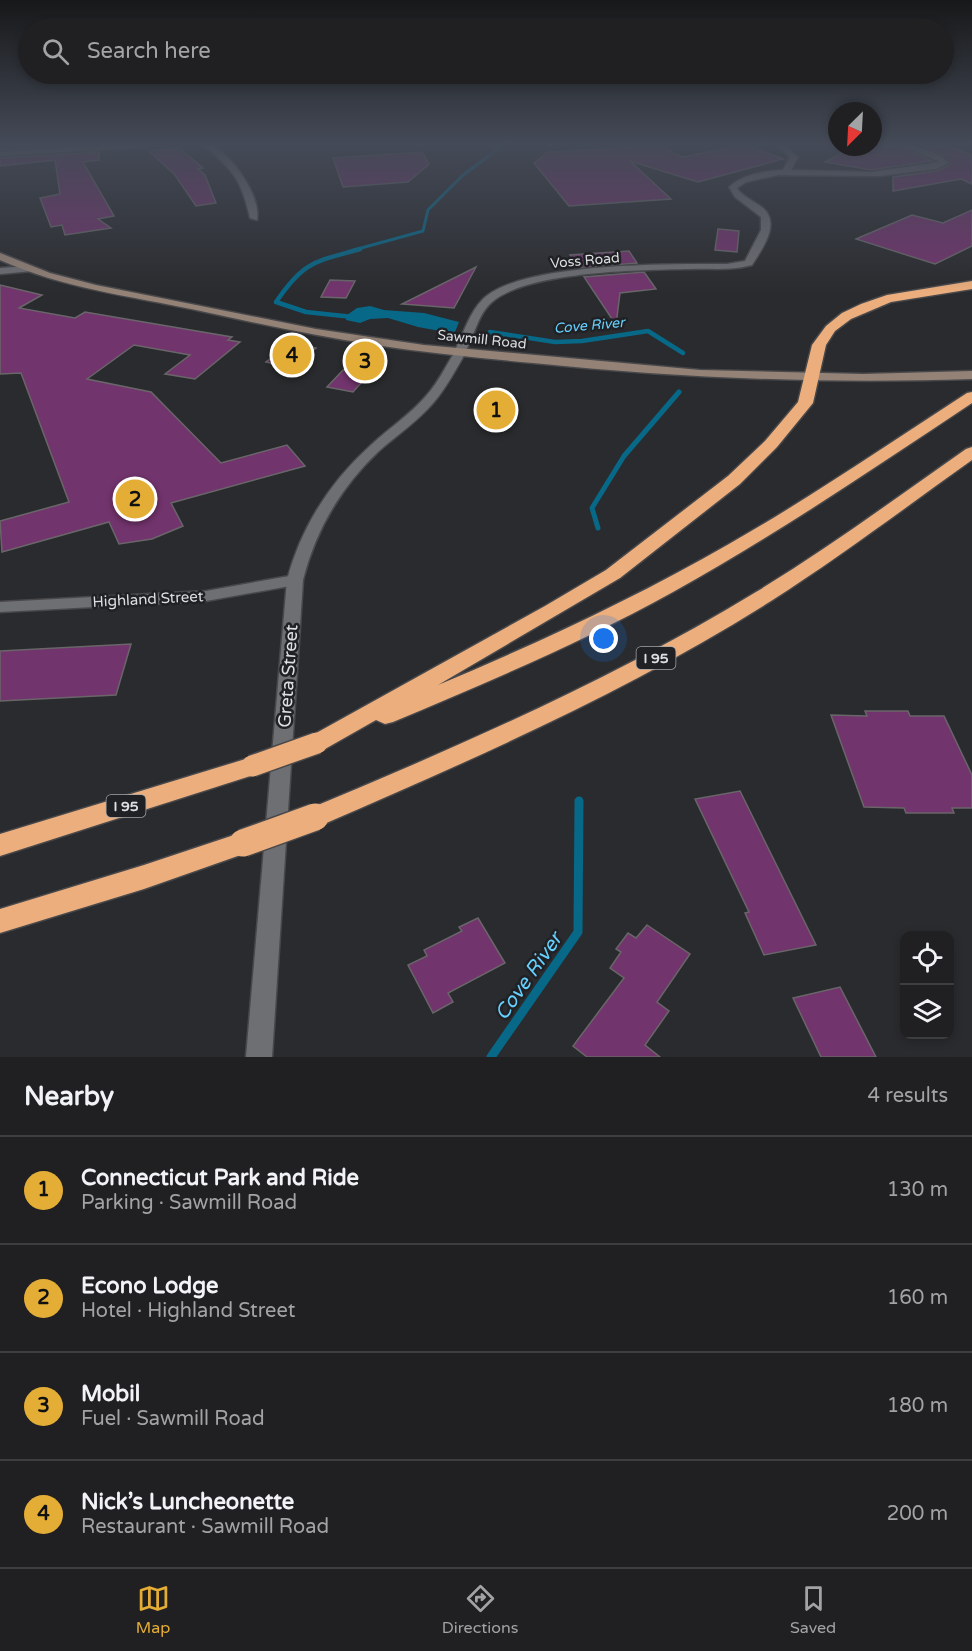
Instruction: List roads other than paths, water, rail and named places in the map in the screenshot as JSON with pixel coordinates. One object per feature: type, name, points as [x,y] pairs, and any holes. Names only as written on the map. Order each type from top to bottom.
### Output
[{"type":"highway","points":[[317,743],[552,611],[639,554],[734,480],[771,444],[800,411],[805,403],[818,347],[825,335],[838,322],[855,312],[898,296],[972,285]]},
{"type":"highway","name":"I 95","points":[[0,845],[252,766],[317,743],[505,665],[643,600],[754,538],[972,396]]},
{"type":"highway","name":"I 95","points":[[0,921],[144,878],[315,817],[491,740],[581,697],[706,630],[814,563],[972,452]]},
{"type":"main road","name":"Sawmill Road","points":[[0,256],[30,269],[95,286],[366,341],[636,369],[811,378],[972,375]]},
{"type":"street","points":[[248,194],[254,218]]},
{"type":"street","name":"Voss Road","points":[[460,352],[487,300],[506,288],[524,282],[573,274],[748,263],[766,230],[767,220],[761,211],[737,194]]},
{"type":"street","points":[[0,271],[30,269]]},
{"type":"street","name":"Greta Street","points":[[259,1057],[295,580],[300,556],[332,495],[375,448],[422,408],[437,391],[460,352]]},
{"type":"street","name":"Highland Street","points":[[0,607],[206,596],[295,580]]},
{"type":"water","points":[[370,306],[384,310],[424,313],[459,322],[455,332],[451,333],[418,327],[388,318],[370,319],[360,323],[346,320],[347,315],[357,308]]},
{"type":"waterway","name":"Cove River","points":[[354,250],[423,231],[428,210],[444,194]]},
{"type":"waterway","name":"Cove River","points":[[353,317],[306,312],[276,302],[294,278],[311,265],[360,249]]},
{"type":"waterway","name":"Cove River","points":[[490,332],[555,342],[582,341],[648,331],[683,353]]},
{"type":"waterway","name":"Cove River","points":[[598,528],[592,508],[624,456],[679,392]]},
{"type":"waterway","name":"Cove River","points":[[491,1057],[578,932],[579,801]]},
{"type":"place","name":"Nick’s Luncheonette","points":[[292,355]]},
{"type":"place","name":"Mobil","points":[[365,361]]},
{"type":"place","name":"Connecticut Park and Ride","points":[[496,410]]},
{"type":"place","name":"Econo Lodge","points":[[135,499]]}]
